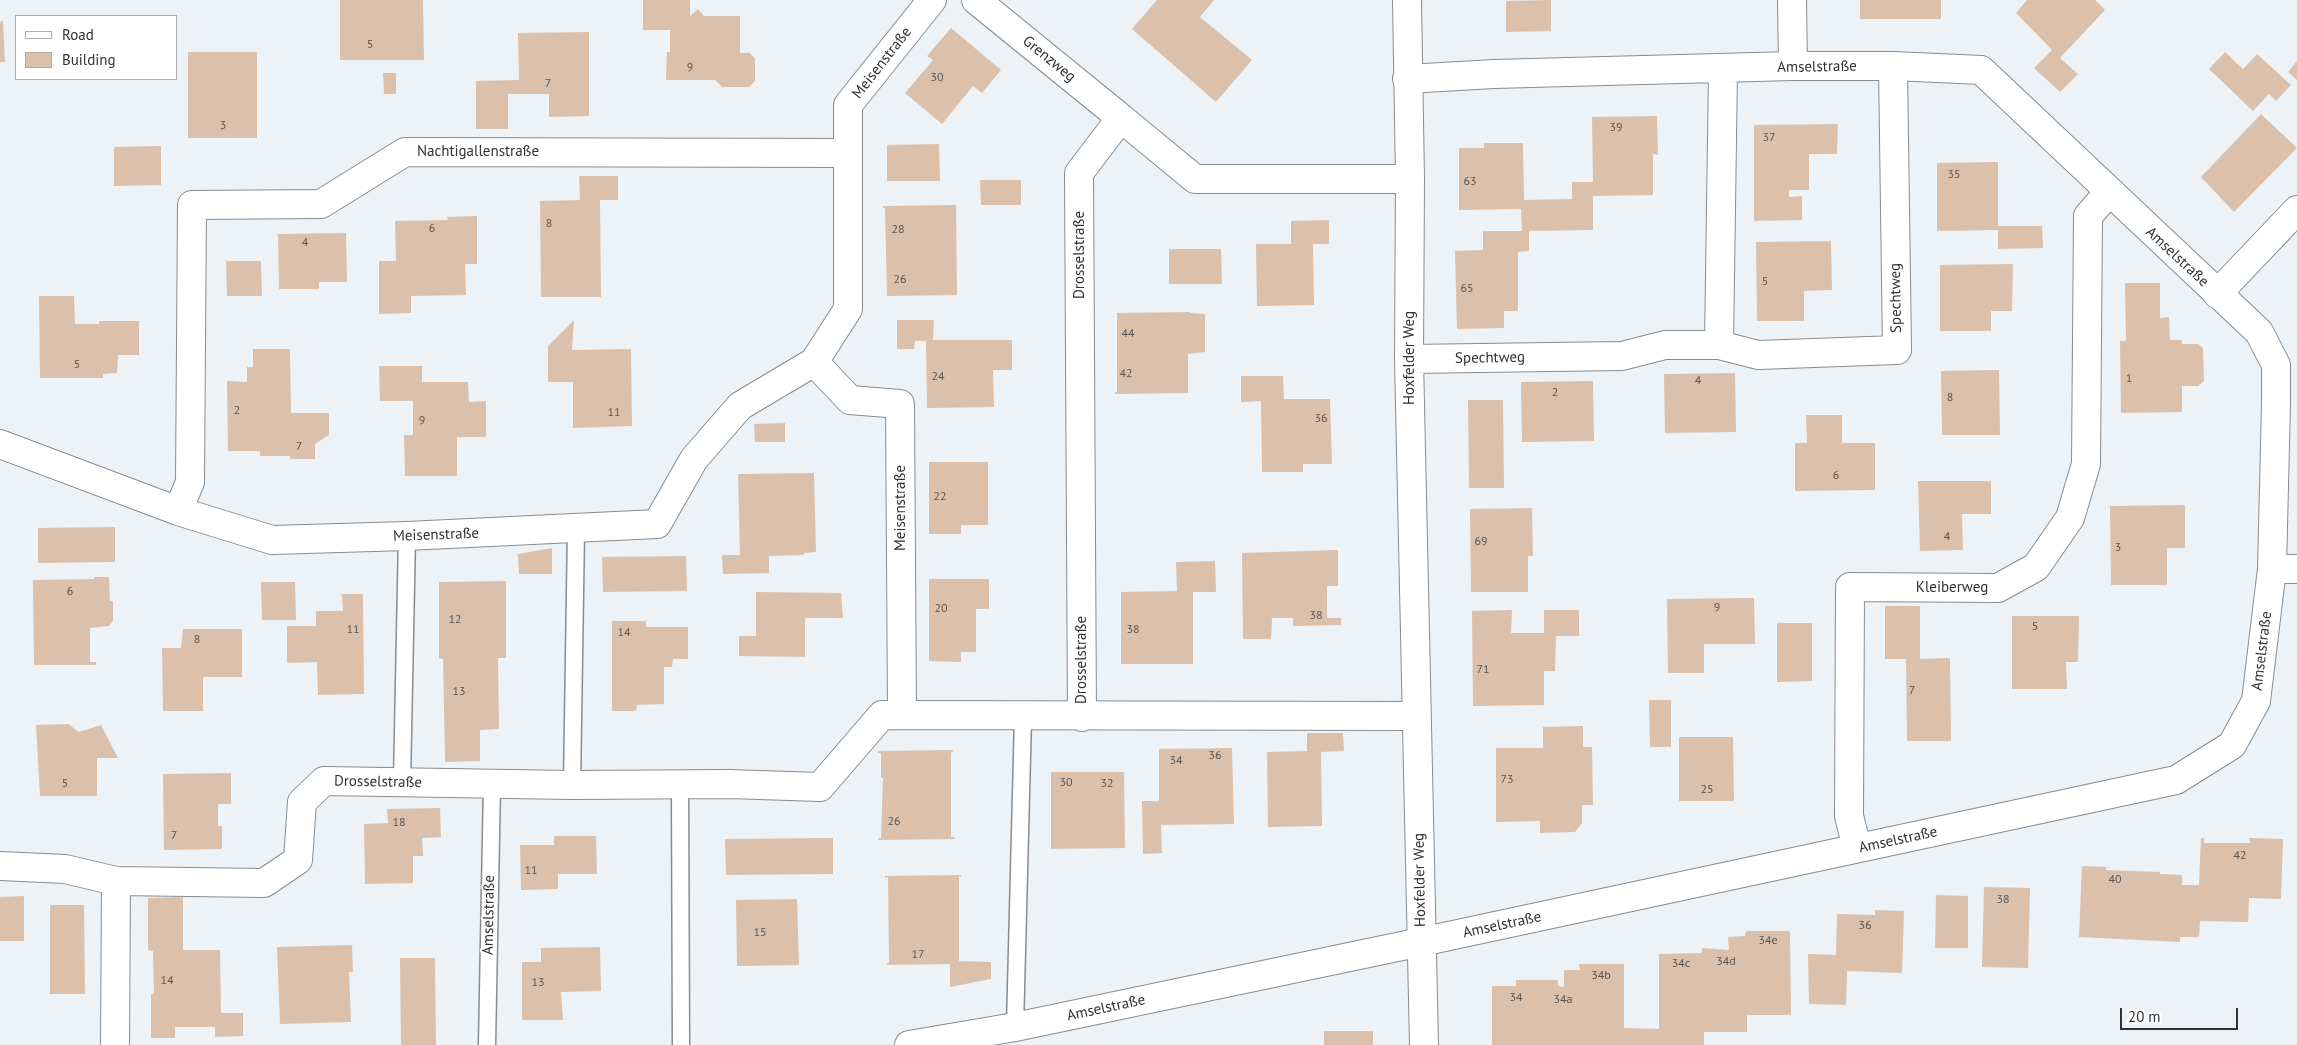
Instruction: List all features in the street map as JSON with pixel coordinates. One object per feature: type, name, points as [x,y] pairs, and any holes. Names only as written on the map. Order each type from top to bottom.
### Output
[{"type":"street","name":"Meisenstraße","points":[[0,444],[178,510],[272,540],[407,536],[657,524],[694,460],[740,406],[814,362],[848,309],[848,105],[932,0]]},
{"type":"street","name":"Grenzweg","points":[[976,0],[1121,118]]},
{"type":"street","name":"Hoxfelder Weg","points":[[1407,0],[1410,179],[1409,359],[1424,1045]]},
{"type":"street","points":[[1792,0],[1793,66]]},
{"type":"street","name":"Amselstraße","points":[[910,1045],[1015,1027],[2176,780],[2232,745],[2256,700],[2284,569],[2276,365],[2259,332],[2216,294],[1980,70],[1893,66],[1793,66],[1723,70],[1494,74],[1407,79]]},
{"type":"street","name":"Spechtweg","points":[[1409,359],[1622,356],[1665,345],[1719,344],[1758,355],[1897,350],[1893,66]]},
{"type":"street","points":[[1719,344],[1723,70]]},
{"type":"street","points":[[1121,118],[1195,179],[1410,179]]},
{"type":"street","name":"Drosselstraße","points":[[1082,717],[1079,174],[1121,118]]},
{"type":"street","name":"Nachtigallenstraße","points":[[178,510],[190,482],[192,205],[321,204],[404,152],[847,153]]},
{"type":"street","name":"Kleiberweg","points":[[1857,848],[1849,816],[1850,587],[1998,588],[2036,567],[2070,518],[2086,464],[2088,216],[2109,192]]},
{"type":"street","points":[[2216,294],[2297,210]]},
{"type":"street","name":"Meisenstraße","points":[[814,362],[850,400],[900,404],[902,714]]},
{"type":"street","name":"Drosselstraße","points":[[0,866],[65,869],[116,881],[264,883],[298,860],[302,802],[324,781],[820,787],[882,715],[1023,717],[1416,716]]},
{"type":"street","points":[[115,1045],[116,881]]},
{"type":"lane","points":[[572,785],[576,528]]},
{"type":"lane","points":[[402,781],[407,536]]},
{"type":"lane","points":[[1015,1027],[1023,717]]},
{"type":"lane","name":"Amselstraße","points":[[487,1045],[492,784]]},
{"type":"lane","points":[[680,784],[681,1045]]},
{"type":"building","points":[[340,0],[423,0],[424,60],[340,60]]},
{"type":"building","points":[[643,0],[690,0],[690,16],[698,9],[704,16],[740,16],[740,53],[750,53],[755,59],[755,81],[749,87],[722,87],[715,80],[666,80],[667,52],[670,52],[670,30],[643,30]]},
{"type":"building","points":[[1157,0],[1214,0],[1200,17],[1252,60],[1216,102],[1132,29]]},
{"type":"building","points":[[1551,0],[1551,31],[1506,32],[1506,1]]},
{"type":"building","points":[[1860,0],[1941,0],[1941,19],[1860,19]]},
{"type":"building","points":[[2027,0],[2095,0],[2105,10],[2060,58],[2078,74],[2060,92],[2034,68],[2052,50],[2016,13]]},
{"type":"building","points":[[3,21],[5,62],[0,62],[0,22]]},
{"type":"building","points":[[951,28],[1001,70],[982,93],[973,86],[942,124],[905,93],[933,60],[927,56]]},
{"type":"building","points":[[589,32],[589,116],[549,117],[549,94],[508,94],[508,129],[476,129],[476,81],[519,80],[518,33]]},
{"type":"building","points":[[188,52],[257,52],[257,138],[188,138]]},
{"type":"building","points":[[2225,52],[2243,69],[2257,54],[2291,85],[2276,101],[2269,94],[2253,111],[2209,69]]},
{"type":"building","points":[[2297,61],[2297,80],[2288,72]]},
{"type":"building","points":[[383,73],[396,73],[396,94],[384,94]]},
{"type":"building","points":[[2261,114],[2297,148],[2234,212],[2201,177]]},
{"type":"building","points":[[1657,116],[1658,155],[1653,154],[1653,195],[1593,196],[1593,230],[1529,231],[1529,251],[1518,252],[1518,311],[1504,311],[1504,328],[1457,329],[1455,251],[1483,250],[1483,231],[1522,231],[1521,209],[1459,210],[1459,148],[1484,148],[1484,143],[1523,143],[1524,200],[1572,199],[1572,182],[1593,182],[1592,117]]},
{"type":"building","points":[[1838,124],[1837,154],[1809,154],[1809,190],[1789,190],[1789,197],[1802,196],[1802,220],[1754,221],[1754,125]]},
{"type":"building","points":[[939,144],[940,181],[887,181],[887,145]]},
{"type":"building","points":[[161,146],[161,185],[114,186],[114,147]]},
{"type":"building","points":[[1998,162],[1998,226],[2042,226],[2043,248],[1998,249],[1998,230],[1937,231],[1937,163]]},
{"type":"building","points":[[579,176],[618,176],[618,200],[600,200],[601,297],[541,297],[540,201],[580,200]]},
{"type":"building","points":[[980,180],[1021,180],[1021,205],[981,205]]},
{"type":"building","points":[[956,205],[957,295],[887,296],[885,208],[883,206]]},
{"type":"building","points":[[477,216],[477,264],[465,264],[466,295],[411,296],[411,313],[379,314],[379,261],[396,261],[395,221],[448,220],[447,217]]},
{"type":"building","points":[[1329,220],[1329,244],[1313,244],[1314,305],[1257,306],[1256,244],[1291,244],[1291,221]]},
{"type":"building","points":[[346,233],[347,282],[319,282],[319,289],[279,289],[278,234]]},
{"type":"building","points":[[1831,241],[1832,290],[1804,291],[1804,321],[1757,321],[1756,242]]},
{"type":"building","points":[[1169,249],[1221,249],[1222,284],[1169,284]]},
{"type":"building","points":[[226,261],[261,261],[262,296],[227,296]]},
{"type":"building","points":[[2013,264],[2012,311],[1991,311],[1991,331],[1940,331],[1940,265]]},
{"type":"building","points":[[2125,283],[2160,283],[2160,318],[2169,317],[2170,340],[2182,340],[2182,344],[2198,344],[2203,348],[2204,381],[2198,386],[2182,386],[2182,412],[2121,413],[2120,341],[2126,341]]},
{"type":"building","points":[[39,296],[74,296],[75,324],[99,324],[99,321],[139,321],[139,355],[118,355],[117,373],[103,374],[103,378],[40,378]]},
{"type":"building","points":[[1190,312],[1205,314],[1205,352],[1188,354],[1188,393],[1115,394],[1117,392],[1117,313]]},
{"type":"building","points":[[574,320],[572,350],[631,349],[632,426],[573,428],[573,382],[548,382],[548,346]]},
{"type":"building","points":[[897,320],[934,320],[933,340],[1012,340],[1012,370],[993,370],[994,407],[927,408],[926,341],[915,341],[914,349],[897,349]]},
{"type":"building","points":[[253,349],[290,349],[291,413],[329,413],[329,435],[315,444],[315,459],[290,459],[290,456],[260,456],[260,451],[228,451],[227,381],[247,382],[247,367],[253,367]]},
{"type":"building","points":[[379,366],[422,366],[422,382],[468,382],[469,402],[486,401],[486,437],[457,437],[457,476],[405,476],[404,435],[413,435],[413,401],[380,401]]},
{"type":"building","points":[[1999,370],[2000,435],[1942,435],[1941,371]]},
{"type":"building","points":[[1735,373],[1736,432],[1665,433],[1664,374]]},
{"type":"building","points":[[1241,376],[1283,376],[1284,399],[1330,399],[1332,464],[1303,464],[1303,472],[1262,472],[1261,401],[1241,402]]},
{"type":"building","points":[[1593,381],[1594,441],[1522,442],[1521,382]]},
{"type":"building","points":[[1468,400],[1503,400],[1504,488],[1469,488]]},
{"type":"building","points":[[1806,415],[1842,415],[1842,443],[1875,443],[1875,490],[1795,491],[1795,443],[1807,443]]},
{"type":"building","points":[[785,423],[785,442],[755,442],[754,424]]},
{"type":"building","points":[[929,462],[988,462],[988,525],[961,525],[961,534],[929,534]]},
{"type":"building","points":[[814,473],[816,552],[804,553],[804,555],[769,556],[769,573],[723,574],[722,555],[740,555],[738,474]]},
{"type":"building","points":[[1918,481],[1991,481],[1991,514],[1962,514],[1963,550],[1920,551]]},
{"type":"building","points":[[2185,505],[2185,548],[2167,548],[2167,585],[2111,585],[2110,506]]},
{"type":"building","points":[[1532,508],[1533,556],[1528,556],[1528,592],[1471,592],[1470,509]]},
{"type":"building","points":[[115,527],[115,562],[38,563],[38,528]]},
{"type":"building","points":[[552,548],[552,574],[519,574],[518,554]]},
{"type":"building","points":[[1338,550],[1338,586],[1327,586],[1327,618],[1341,618],[1341,625],[1293,626],[1293,618],[1272,618],[1271,639],[1243,639],[1242,553]]},
{"type":"building","points":[[686,556],[687,591],[603,592],[602,557]]},
{"type":"building","points":[[1215,561],[1216,592],[1193,592],[1193,664],[1121,664],[1121,592],[1177,591],[1176,562]]},
{"type":"building","points":[[94,577],[109,577],[110,601],[113,601],[113,621],[109,626],[90,628],[90,662],[96,662],[96,665],[34,665],[33,580],[94,579]]},
{"type":"building","points":[[929,579],[989,579],[989,609],[976,609],[976,652],[961,652],[961,662],[929,661]]},
{"type":"building","points":[[506,581],[506,658],[498,658],[499,729],[480,730],[480,761],[445,762],[443,659],[439,658],[439,582]]},
{"type":"building","points":[[261,582],[295,582],[296,620],[262,620]]},
{"type":"building","points":[[756,592],[841,593],[843,618],[805,618],[805,657],[739,656],[739,636],[756,636]]},
{"type":"building","points":[[342,594],[363,594],[364,694],[318,695],[317,662],[287,663],[287,626],[316,626],[316,611],[343,611]]},
{"type":"building","points":[[1754,598],[1755,644],[1704,644],[1704,673],[1668,673],[1667,599]]},
{"type":"building","points":[[1885,606],[1920,606],[1920,659],[1950,658],[1951,741],[1907,741],[1906,659],[1885,659]]},
{"type":"building","points":[[1512,610],[1511,633],[1544,633],[1544,610],[1579,610],[1579,636],[1556,636],[1555,671],[1544,671],[1544,705],[1473,706],[1472,611]]},
{"type":"building","points":[[2012,616],[2079,616],[2078,662],[2066,662],[2067,689],[2012,689]]},
{"type":"building","points":[[612,621],[646,621],[646,627],[688,627],[688,659],[673,659],[672,667],[664,667],[664,704],[637,705],[636,711],[612,711]]},
{"type":"building","points":[[1777,623],[1812,623],[1812,681],[1777,682]]},
{"type":"building","points":[[183,629],[242,629],[242,677],[203,677],[203,711],[163,711],[162,648],[181,648]]},
{"type":"building","points":[[1649,700],[1671,700],[1671,747],[1650,747]]},
{"type":"building","points":[[68,724],[79,732],[101,725],[118,758],[97,758],[97,796],[40,796],[36,725]]},
{"type":"building","points":[[1583,726],[1583,747],[1592,747],[1593,805],[1582,805],[1582,823],[1575,832],[1540,833],[1540,821],[1496,822],[1496,748],[1543,748],[1543,727]]},
{"type":"building","points":[[1307,733],[1343,733],[1344,751],[1321,752],[1322,826],[1268,827],[1267,752],[1307,751]]},
{"type":"building","points":[[1679,737],[1733,737],[1734,801],[1679,801]]},
{"type":"building","points":[[1232,748],[1234,824],[1161,825],[1162,853],[1143,854],[1142,801],[1159,801],[1159,749]]},
{"type":"building","points":[[954,750],[951,753],[951,837],[955,837],[955,839],[878,840],[881,838],[883,778],[881,778],[881,753],[878,753],[878,751]]},
{"type":"building","points":[[1051,772],[1124,772],[1125,848],[1051,849]]},
{"type":"building","points":[[231,773],[231,804],[218,804],[218,826],[222,826],[222,849],[164,850],[163,774]]},
{"type":"building","points":[[440,808],[441,837],[422,838],[423,856],[413,856],[413,883],[365,884],[364,824],[388,823],[387,809]]},
{"type":"building","points":[[554,836],[596,836],[597,874],[558,874],[558,889],[521,890],[520,845],[554,845]]},
{"type":"building","points":[[833,838],[833,874],[726,875],[725,839]]},
{"type":"building","points":[[2201,838],[2204,838],[2204,843],[2250,843],[2249,838],[2283,839],[2281,899],[2249,898],[2248,922],[2200,921],[2199,937],[2180,937],[2180,942],[2079,937],[2082,866],[2106,867],[2106,870],[2160,872],[2160,874],[2182,875],[2182,885],[2199,885]]},
{"type":"building","points":[[961,875],[961,877],[959,876],[959,961],[991,962],[991,979],[950,987],[950,964],[886,965],[889,962],[888,877],[885,878],[885,876]]},
{"type":"building","points":[[1984,887],[2030,888],[2028,968],[1982,967]]},
{"type":"building","points":[[1936,895],[1968,896],[1968,948],[1935,948]]},
{"type":"building","points":[[24,896],[24,941],[0,941],[0,897]]},
{"type":"building","points":[[183,897],[183,950],[220,950],[221,1013],[243,1013],[243,1036],[215,1037],[215,1027],[175,1027],[175,1038],[151,1038],[151,994],[154,994],[153,951],[148,950],[148,898]]},
{"type":"building","points":[[797,899],[799,965],[737,966],[736,900]]},
{"type":"building","points":[[50,905],[84,905],[85,994],[50,994]]},
{"type":"building","points":[[1875,910],[1904,911],[1902,973],[1847,971],[1846,1005],[1809,1004],[1808,954],[1836,955],[1837,914],[1875,915]]},
{"type":"building","points":[[1746,931],[1790,931],[1791,1015],[1747,1015],[1747,1032],[1704,1032],[1704,1045],[1492,1045],[1492,986],[1516,986],[1516,980],[1558,980],[1558,986],[1564,987],[1564,970],[1580,970],[1579,964],[1624,964],[1624,1028],[1659,1029],[1659,954],[1702,953],[1702,948],[1729,950],[1728,937],[1745,936]]},
{"type":"building","points":[[352,945],[353,972],[349,972],[351,1022],[280,1024],[277,947]]},
{"type":"building","points":[[600,947],[601,991],[561,992],[563,1020],[522,1020],[522,962],[541,962],[541,948]]},
{"type":"building","points":[[400,958],[435,958],[436,1045],[401,1045]]},
{"type":"building","points":[[1324,1031],[1373,1031],[1373,1045],[1324,1045]]}]
